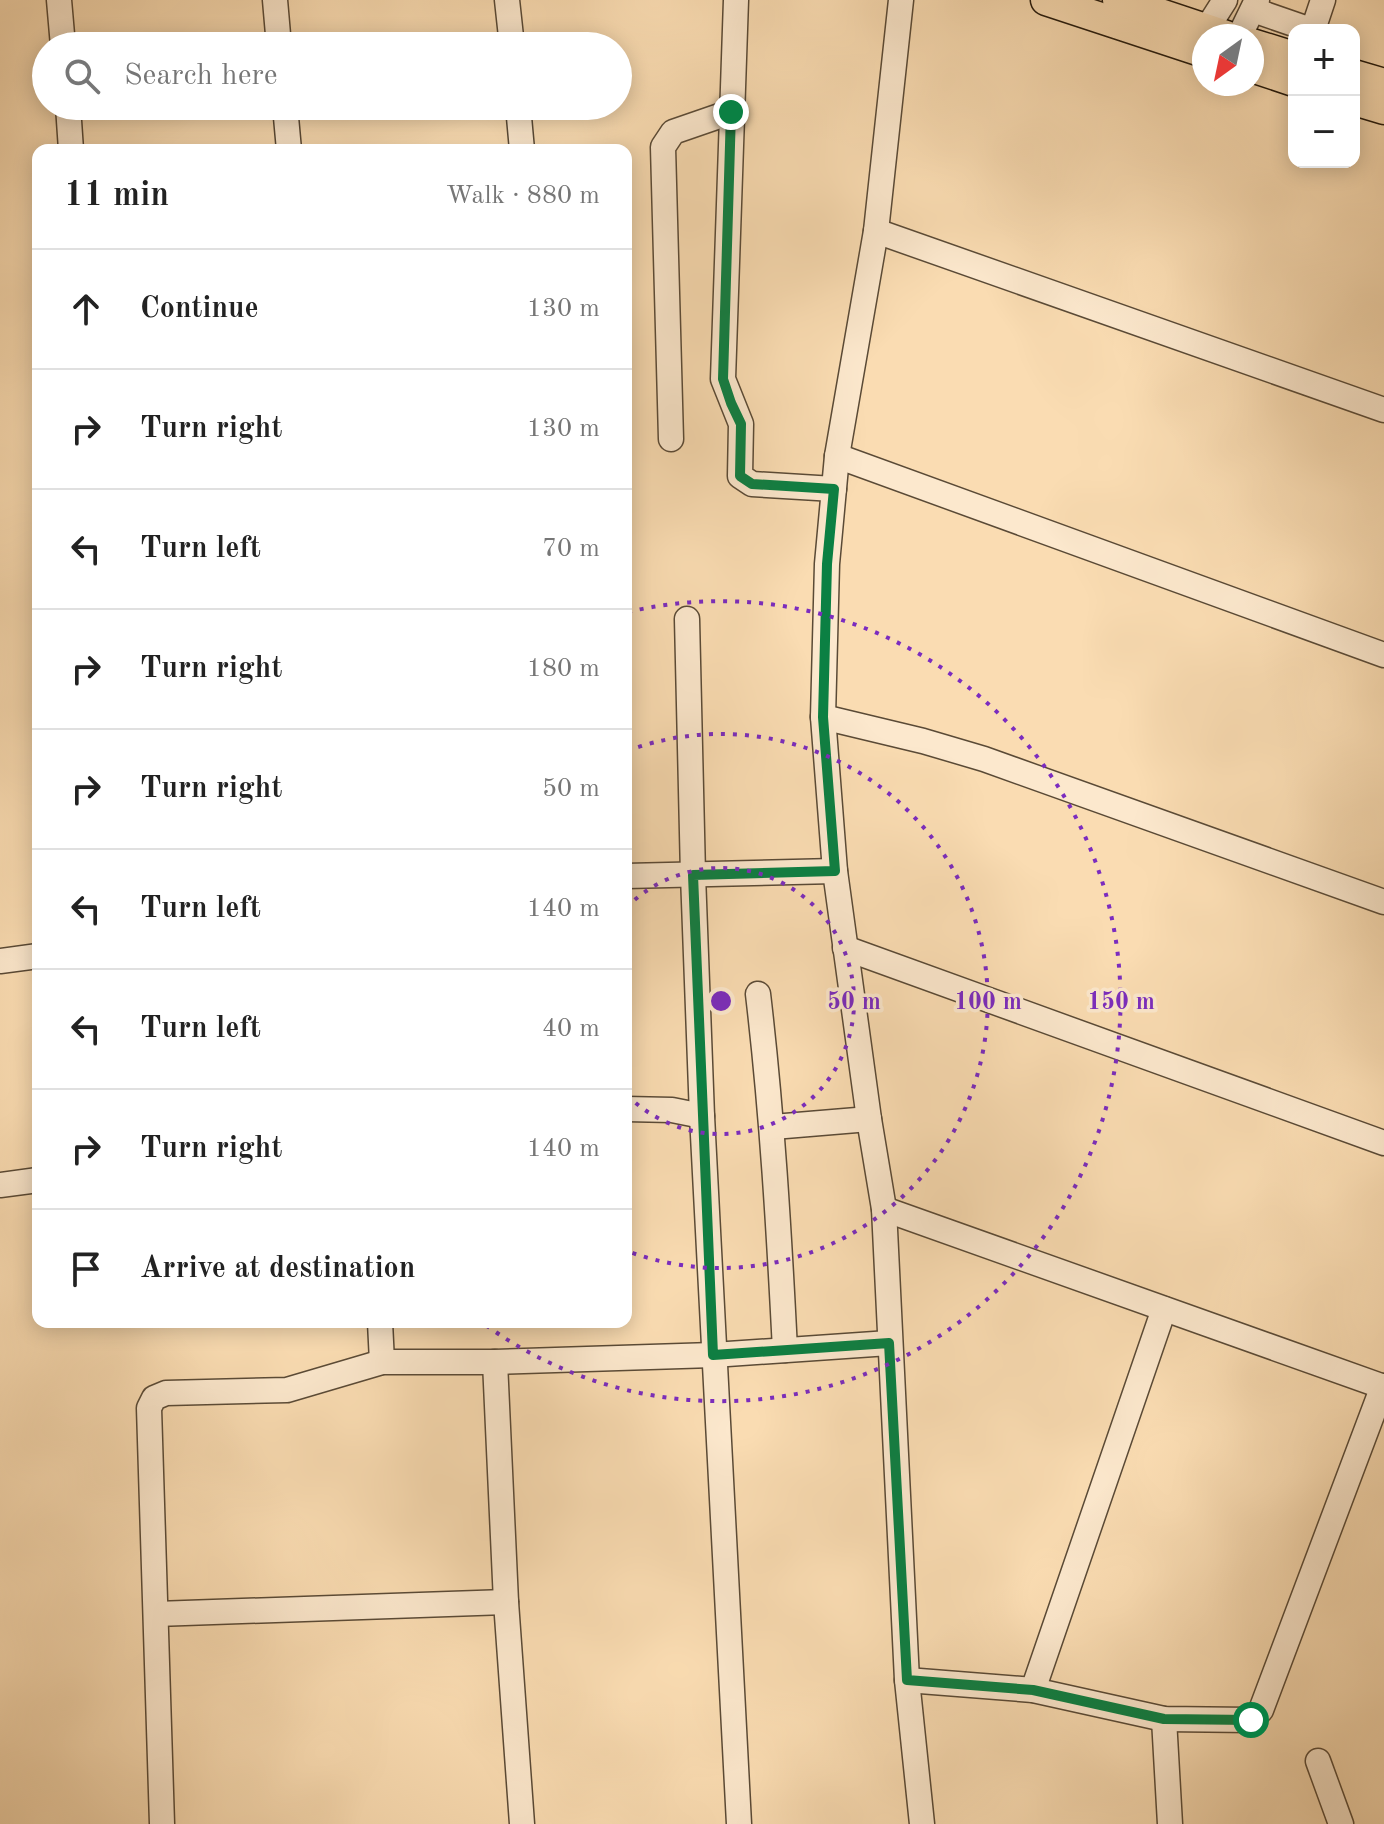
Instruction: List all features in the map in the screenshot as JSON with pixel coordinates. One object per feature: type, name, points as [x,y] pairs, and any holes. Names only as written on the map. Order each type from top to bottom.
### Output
[{"type":"main road","points":[[1046,0],[1192,34]]},
{"type":"main road","points":[[1118,0],[1192,31]]},
{"type":"main road","points":[[1264,48],[1288,55]]},
{"type":"main road","points":[[1264,71],[1288,79]]},
{"type":"main road","points":[[1360,77],[1384,84]]},
{"type":"main road","points":[[1360,102],[1384,109]]},
{"type":"street","points":[[59,0],[62,32]]},
{"type":"street","points":[[275,0],[278,32]]},
{"type":"street","points":[[507,0],[510,32]]},
{"type":"street","points":[[736,0],[723,379],[741,424],[740,476],[752,484],[834,489]]},
{"type":"street","points":[[901,0],[876,231],[837,456],[827,564],[823,717],[835,871],[884,1209],[907,1680],[922,1824]]},
{"type":"street","points":[[1217,24],[1225,0]]},
{"type":"street","points":[[1314,24],[1323,0]]},
{"type":"street","points":[[1246,24],[1255,5],[1298,24]]},
{"type":"street","points":[[671,439],[663,147],[673,132],[731,112]]},
{"type":"street","points":[[69,120],[71,144]]},
{"type":"street","points":[[286,120],[288,144]]},
{"type":"street","points":[[519,120],[521,144]]},
{"type":"street","points":[[876,231],[1384,410]]},
{"type":"street","points":[[837,456],[1384,655]]},
{"type":"street","points":[[687,619],[702,1116],[739,1824]]},
{"type":"street","points":[[823,717],[984,759],[1384,902]]},
{"type":"street","points":[[632,876],[835,871]]},
{"type":"street","points":[[845,948],[1384,1143]]},
{"type":"street","points":[[0,961],[32,957]]},
{"type":"street","points":[[758,994],[773,1127],[773,1178],[785,1350]]},
{"type":"street","points":[[632,1109],[672,1110],[702,1116]]},
{"type":"street","points":[[773,1127],[869,1119]]},
{"type":"street","points":[[0,1185],[32,1181]]},
{"type":"street","points":[[884,1209],[1383,1386],[1261,1710],[1251,1720],[1164,1719],[1033,1690],[907,1680]]},
{"type":"street","points":[[1033,1690],[1164,1309]]},
{"type":"street","points":[[380,1328],[382,1362]]},
{"type":"street","points":[[162,1824],[149,1408],[154,1398],[166,1393],[287,1390],[382,1362],[713,1355],[889,1343]]},
{"type":"street","points":[[495,1362],[506,1602],[522,1824]]},
{"type":"street","points":[[156,1614],[506,1602]]},
{"type":"street","points":[[1164,1719],[1170,1824]]},
{"type":"street","points":[[1318,1761],[1341,1824]]},
{"type":"route","points":[[731,112],[723,379],[741,424],[740,476],[752,484],[834,489],[827,564],[823,717],[835,871],[693,875],[713,1355],[889,1343],[907,1680],[1033,1690],[1164,1719],[1251,1720]]}]
